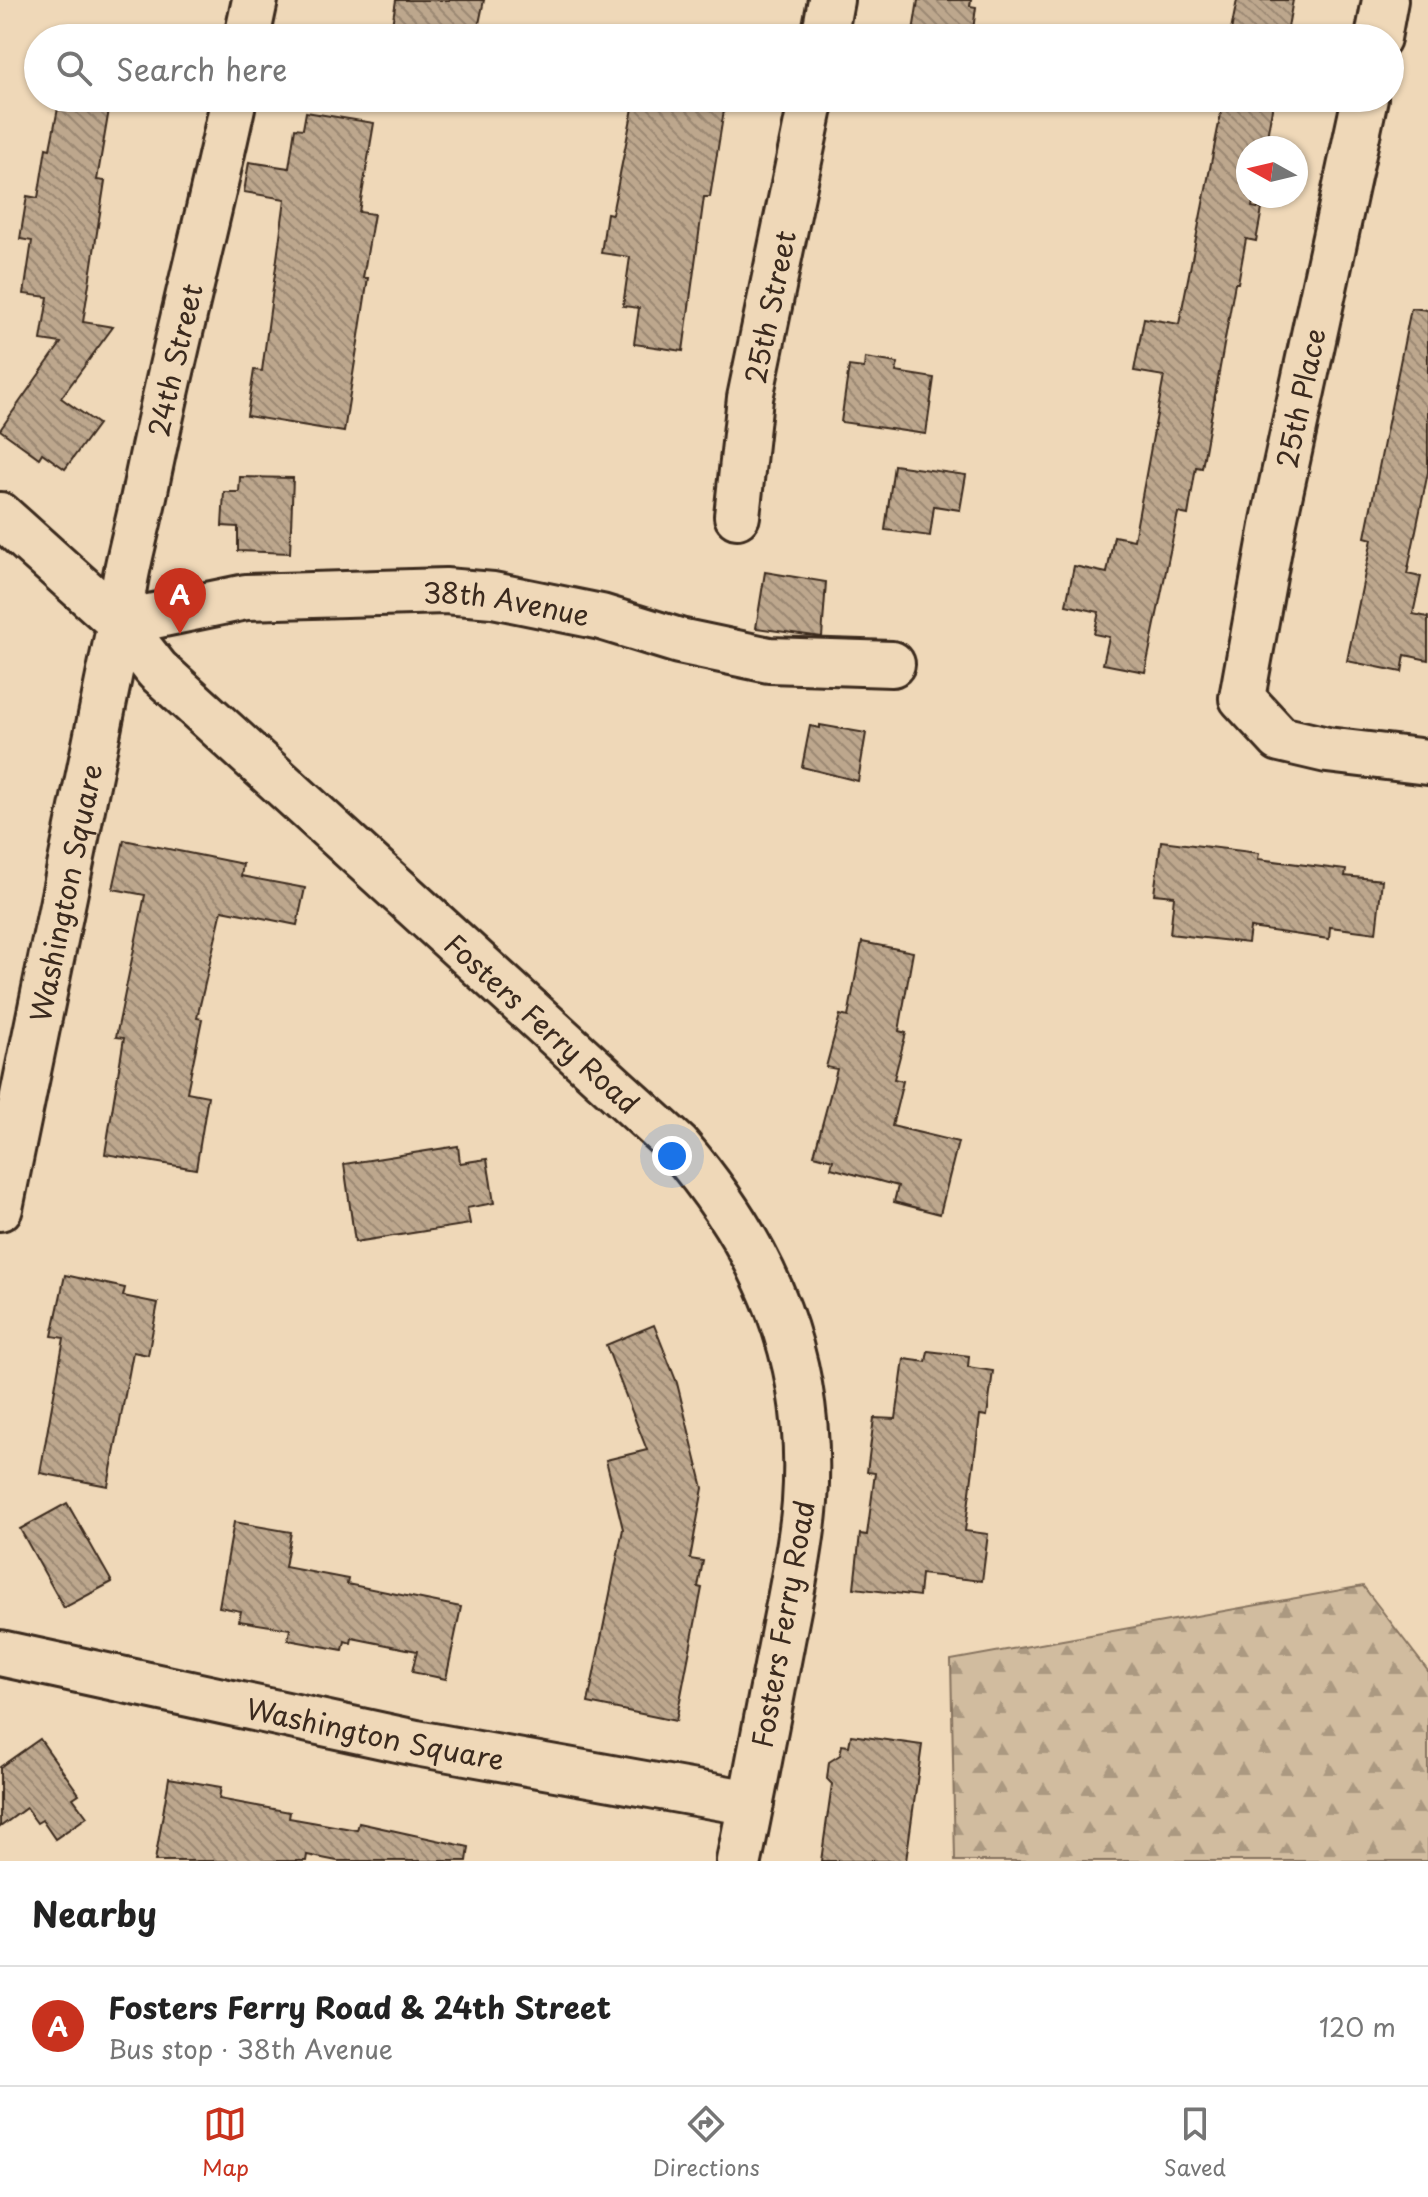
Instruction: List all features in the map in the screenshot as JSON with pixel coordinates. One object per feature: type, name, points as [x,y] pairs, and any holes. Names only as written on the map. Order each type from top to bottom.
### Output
[{"type":"street","points":[[250,24],[255,0]]},
{"type":"street","points":[[827,24],[831,0]]},
{"type":"street","points":[[1381,24],[1385,0]]},
{"type":"street","name":"24th Street","points":[[120,623],[121,595],[150,452],[198,267],[231,112]]},
{"type":"street","name":"25th Street","points":[[737,516],[750,398],[809,112]]},
{"type":"street","name":"25th Place","points":[[1362,112],[1274,521],[1242,698],[1280,739],[1327,750],[1428,762]]},
{"type":"street","name":"Fosters Ferry Road","points":[[0,515],[120,623],[157,670],[678,1146],[739,1225],[782,1315],[795,1362],[807,1456],[799,1551],[739,1861]]},
{"type":"street","name":"38th Avenue","points":[[120,623],[246,597],[445,591],[493,595],[601,617],[679,641],[769,660],[892,664]]},
{"type":"street","name":"Washington Square","points":[[0,1208],[120,623]]},
{"type":"street","name":"Washington Square","points":[[0,1653],[416,1743],[751,1803]]},
{"type":"green space","points":[[1363,1586],[1428,1671],[1428,1861],[955,1861],[951,1660]]},
{"type":"building","points":[[396,0],[484,0],[479,24],[392,24]]},
{"type":"building","points":[[918,0],[971,0],[970,6],[976,7],[974,24],[914,24]]},
{"type":"building","points":[[1237,0],[1293,0],[1289,24],[1232,24]]},
{"type":"building","points":[[57,112],[109,112],[97,180],[105,181],[83,322],[113,327],[61,398],[98,424],[65,469],[42,453],[39,458],[0,430],[61,343],[41,340],[48,297],[24,294],[32,241],[20,239],[27,196],[38,198],[46,148],[50,149]]},
{"type":"building","points":[[306,112],[374,123],[359,212],[374,214],[363,278],[368,278],[344,432],[247,416],[254,370],[262,371],[285,199],[244,192],[249,162],[289,168],[295,128],[303,129]]},
{"type":"building","points":[[632,112],[724,112],[710,197],[704,197],[683,351],[634,344],[639,308],[623,306],[630,257],[601,253],[607,213],[612,214]]},
{"type":"building","points":[[1221,112],[1271,112],[1267,136],[1236,136],[1236,208],[1262,209],[1256,241],[1246,239],[1238,283],[1235,283],[1202,468],[1196,467],[1188,515],[1178,513],[1145,672],[1103,664],[1109,637],[1094,634],[1099,612],[1066,605],[1074,566],[1107,573],[1114,536],[1134,540],[1164,376],[1134,371],[1144,318],[1179,324]]},
{"type":"building","points":[[1411,308],[1428,310],[1428,472],[1407,574],[1421,577],[1413,614],[1428,617],[1428,660],[1405,655],[1402,672],[1347,661],[1372,539],[1365,537]]},
{"type":"building","points":[[865,358],[898,363],[896,372],[934,378],[926,434],[841,422],[849,366],[864,368]]},
{"type":"building","points":[[894,465],[966,475],[960,510],[934,506],[930,536],[885,530]]},
{"type":"building","points":[[240,477],[293,478],[290,553],[238,551],[238,527],[222,526],[224,492],[239,492]]},
{"type":"building","points":[[765,572],[826,582],[822,637],[756,628]]},
{"type":"building","points":[[820,725],[866,733],[858,781],[802,767],[810,726],[820,728]]},
{"type":"building","points":[[124,840],[243,864],[241,876],[305,888],[297,925],[222,910],[197,1018],[202,1019],[187,1092],[208,1096],[196,1169],[105,1154],[124,1038],[116,1037],[145,895],[113,889]]},
{"type":"building","points":[[1161,841],[1259,853],[1258,859],[1346,870],[1345,876],[1382,880],[1376,933],[1330,927],[1329,939],[1250,928],[1248,943],[1170,934],[1174,896],[1154,894]]},
{"type":"building","points":[[862,942],[913,952],[899,1031],[906,1033],[894,1079],[903,1081],[892,1126],[958,1142],[940,1214],[894,1202],[898,1186],[831,1168],[833,1160],[814,1155],[837,1069],[826,1067],[840,1015],[848,1017]]},
{"type":"building","points":[[458,1146],[460,1163],[487,1159],[494,1203],[467,1208],[470,1224],[355,1242],[344,1164]]},
{"type":"building","points":[[65,1275],[125,1288],[123,1296],[158,1303],[148,1355],[133,1352],[108,1486],[40,1473],[64,1338],[52,1336]]},
{"type":"building","points":[[654,1325],[677,1383],[703,1488],[690,1559],[703,1561],[698,1587],[702,1588],[676,1721],[588,1703],[623,1529],[606,1460],[647,1450],[606,1345]]},
{"type":"building","points":[[928,1351],[969,1356],[968,1367],[993,1371],[987,1416],[980,1415],[965,1531],[988,1534],[982,1581],[921,1574],[919,1596],[854,1588],[860,1534],[867,1535],[875,1473],[867,1472],[874,1418],[896,1419],[904,1359],[926,1362]]},
{"type":"building","points":[[67,1503],[112,1582],[64,1608],[20,1529]]},
{"type":"building","points":[[234,1522],[291,1532],[285,1567],[348,1579],[347,1584],[461,1607],[446,1679],[412,1672],[417,1651],[352,1638],[351,1643],[345,1641],[343,1650],[288,1640],[290,1629],[239,1621],[241,1611],[219,1607]]},
{"type":"building","points":[[851,1735],[922,1745],[906,1861],[821,1861],[832,1784],[827,1779],[829,1762],[840,1755],[842,1745],[849,1746]]},
{"type":"building","points":[[40,1739],[79,1794],[73,1798],[87,1817],[55,1839],[42,1820],[37,1823],[26,1808],[0,1827],[0,1767]]},
{"type":"building","points":[[169,1778],[221,1787],[219,1799],[290,1812],[289,1818],[357,1830],[359,1823],[469,1847],[467,1861],[337,1861],[307,1855],[306,1861],[155,1861]]},
{"type":"place","name":"Fosters Ferry Road & 24th Street","points":[[180,634]]}]
